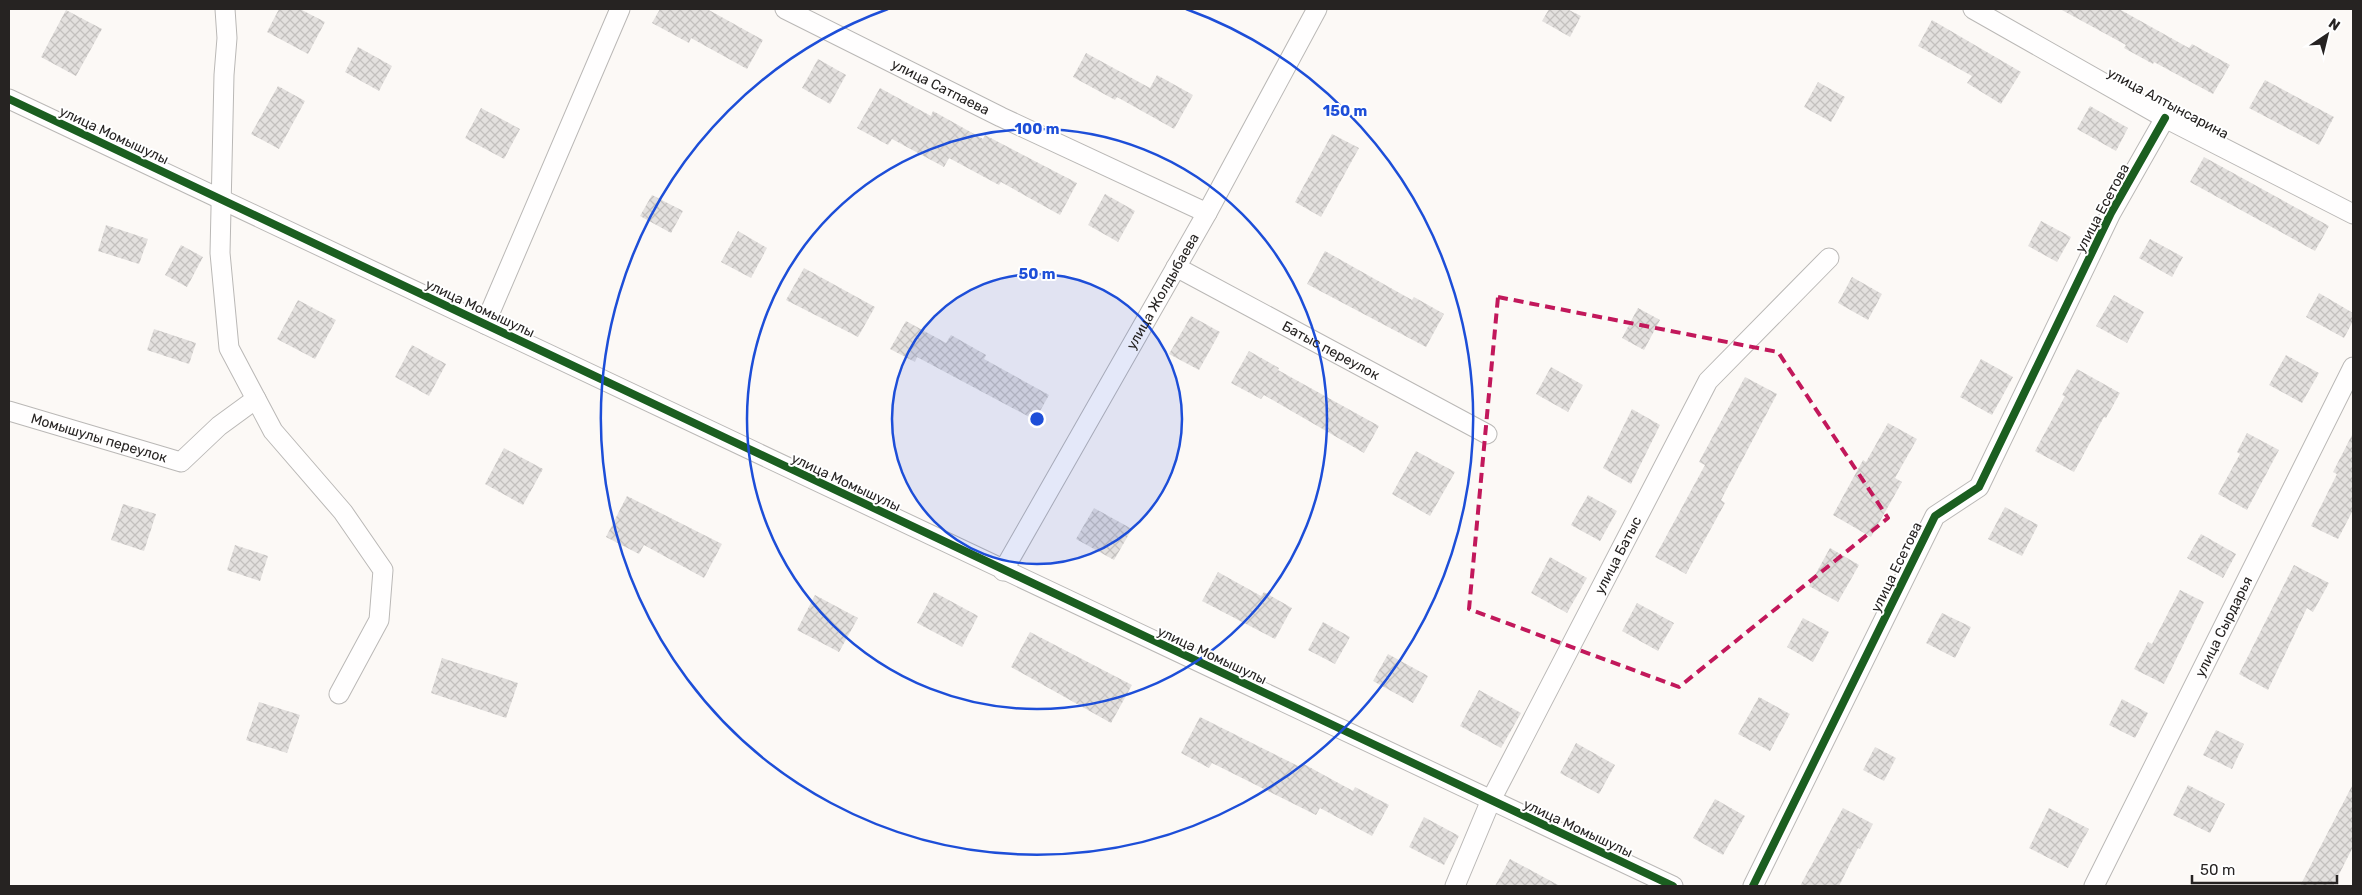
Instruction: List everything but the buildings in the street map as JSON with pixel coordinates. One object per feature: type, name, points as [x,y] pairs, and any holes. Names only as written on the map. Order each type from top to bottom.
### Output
[{"type":"street","points":[[225,9],[227,38],[224,75],[220,253],[229,348],[274,431],[343,512],[383,570],[379,620],[339,694]]},
{"type":"street","points":[[484,324],[620,9]]},
{"type":"street","name":"улица Сатпаева","points":[[784,9],[1001,117],[1207,213]]},
{"type":"street","name":"улица Жолдыбаева","points":[[1003,571],[1207,213],[1317,9]]},
{"type":"street","name":"улица Алтынсарина","points":[[1973,9],[2166,118],[2353,214]]},
{"type":"street","name":"улица Момышулы","points":[[9,99],[1672,886]]},
{"type":"street","name":"улица Есетова","points":[[1753,886],[1935,516],[1978,487],[2111,213],[2166,118]]},
{"type":"street","name":"улица Батыс","points":[[1455,886],[1491,800],[1708,381],[1830,258]]},
{"type":"street","name":"Батыс переулок","points":[[1176,267],[1487,434]]},
{"type":"street","name":"улица Сырдарья","points":[[2094,886],[2353,366]]},
{"type":"street","name":"Момышулы переулок","points":[[9,411],[181,462],[219,426],[256,399]]},
{"type":"highlighted area","points":[[1498,297],[1778,352],[1888,518],[1679,687],[1469,609]]},
{"type":"cycle path","points":[[9,99],[1673,886]]},
{"type":"cycle path","points":[[1753,886],[1935,516],[1979,487],[2111,213],[2165,118]]}]
